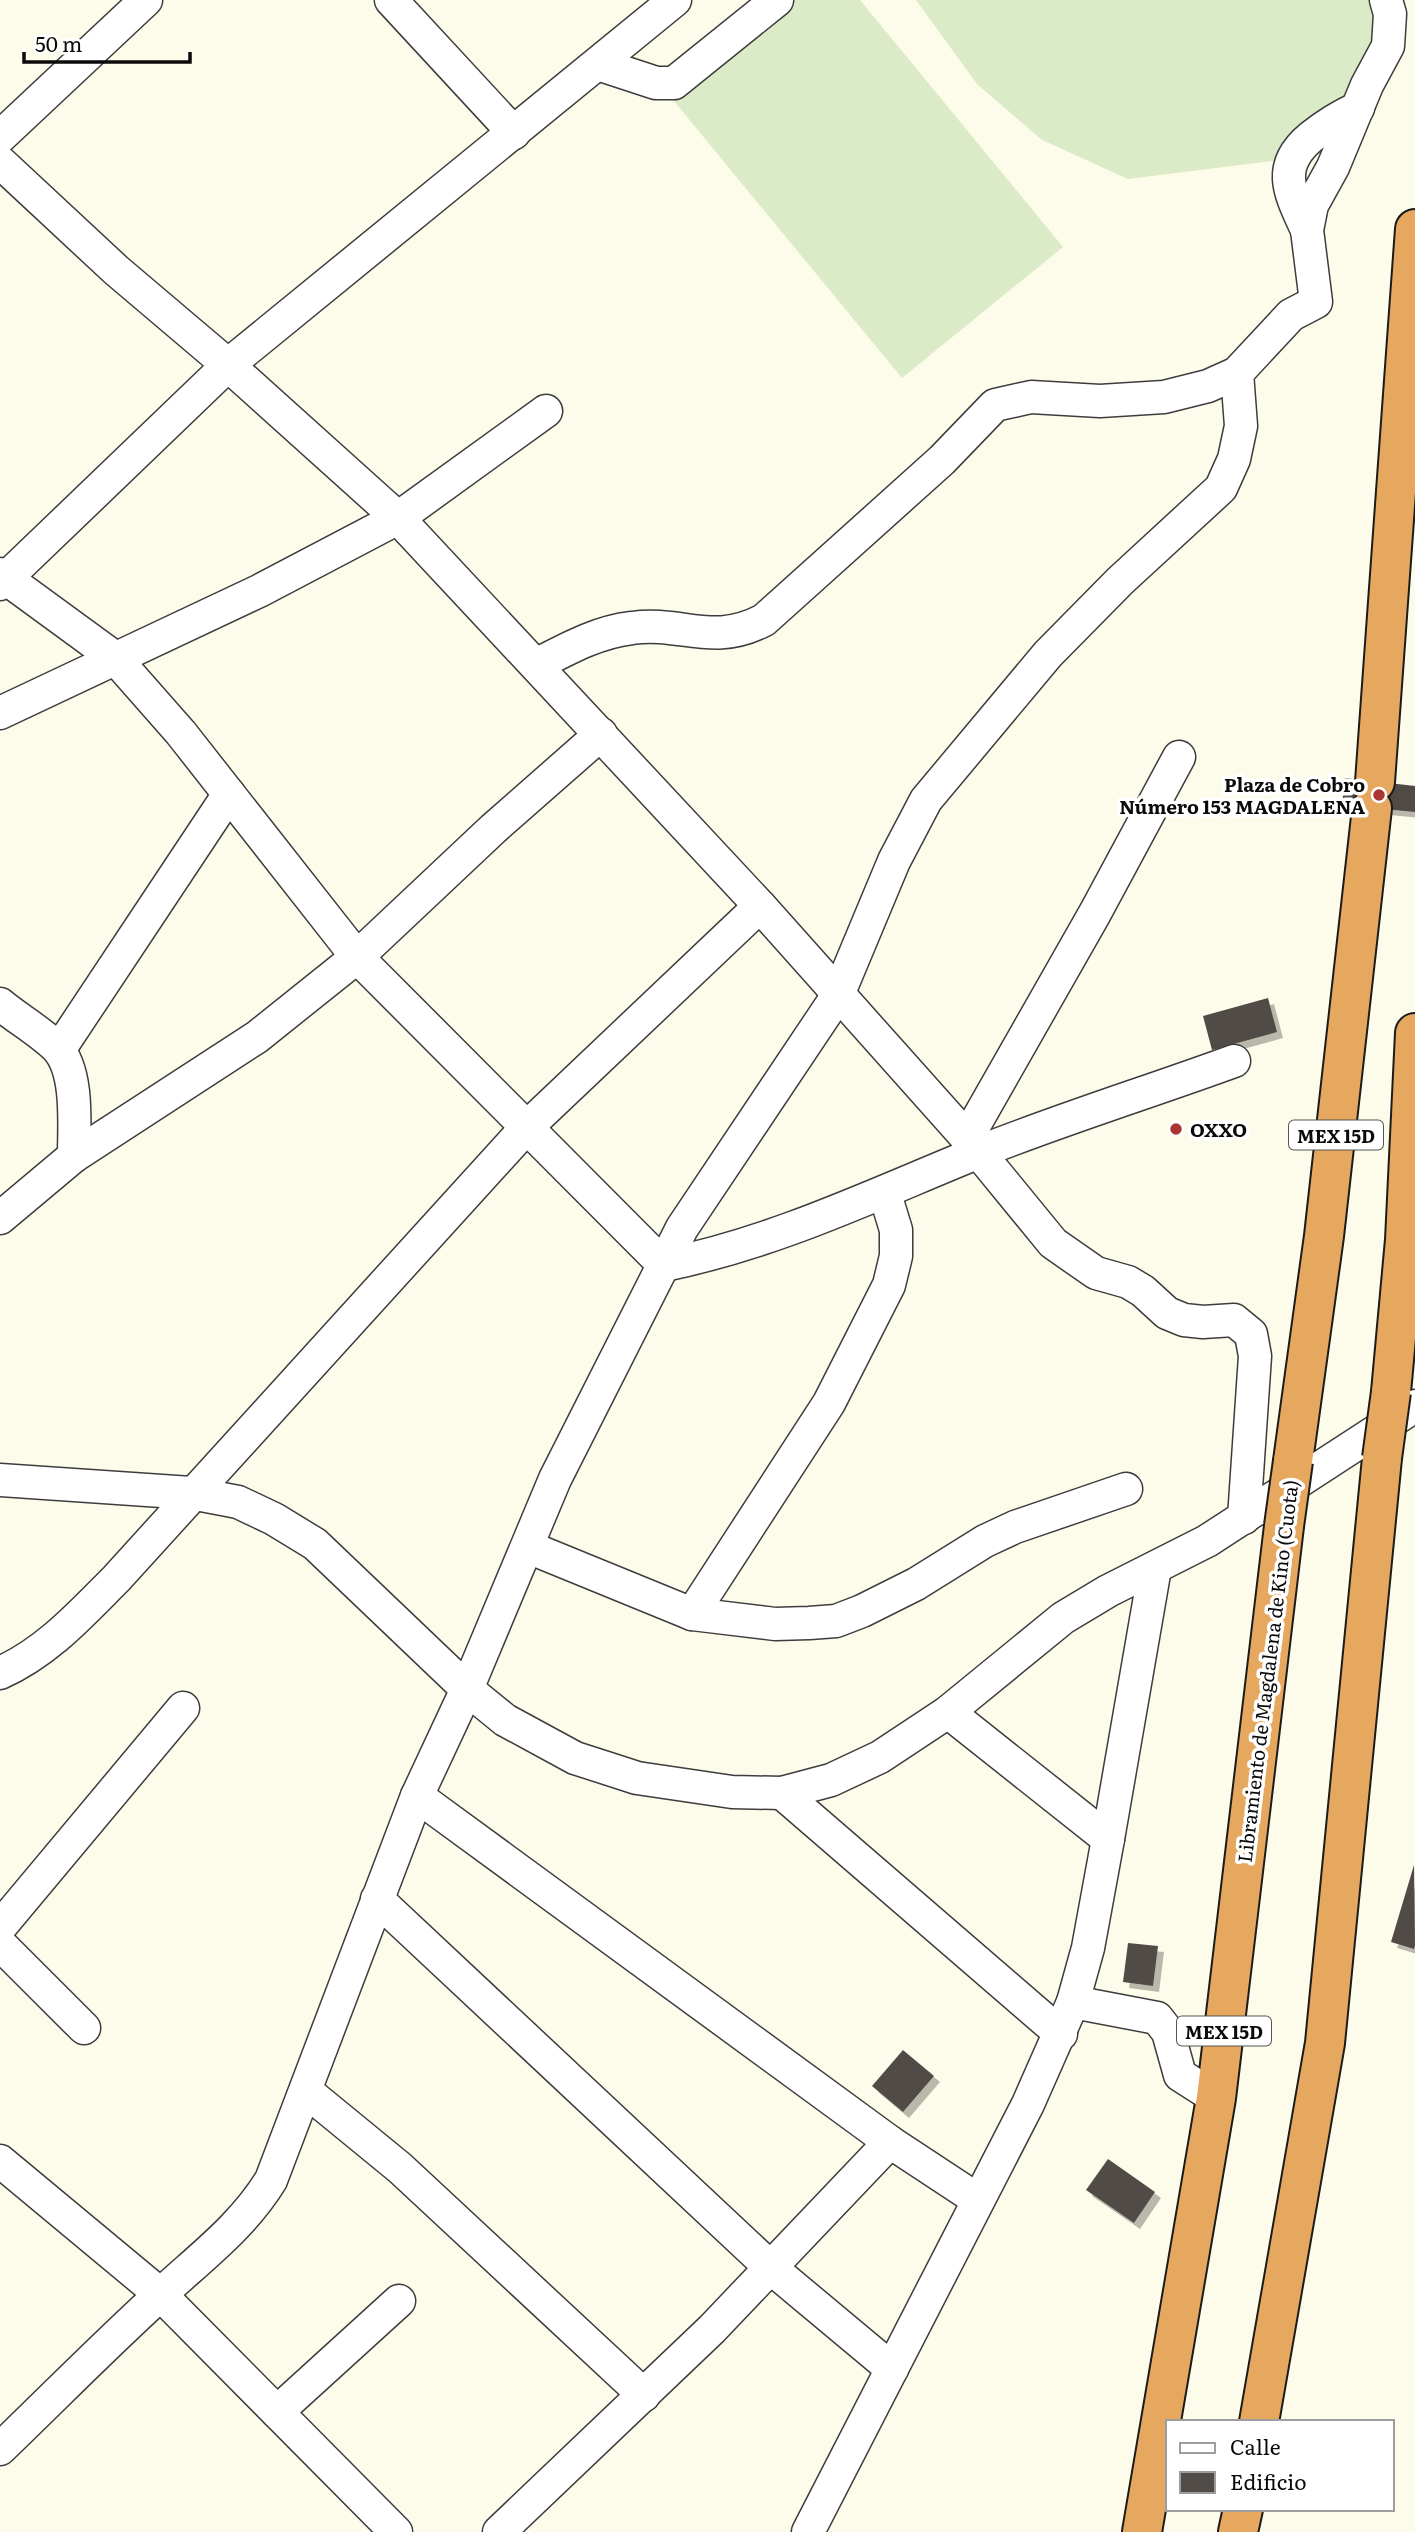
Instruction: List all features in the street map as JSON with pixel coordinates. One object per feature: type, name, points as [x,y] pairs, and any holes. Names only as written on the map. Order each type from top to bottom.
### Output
[{"type":"highway","name":"Libramiento de Magdalena de Kino (Cuota)","points":[[1142,2532],[1216,2098],[1284,1526],[1324,1236],[1374,795],[1415,229]]},
{"type":"highway","name":"MEX 15D","points":[[1259,2420],[1325,2043],[1382,1458],[1403,1399],[1405,1240],[1415,1033]]},
{"type":"highway","points":[[1238,2532],[1243,2511]]},
{"type":"street","points":[[0,136],[146,0]]},
{"type":"street","points":[[391,0],[514,133]]},
{"type":"street","points":[[664,1265],[525,1129],[357,957],[145,689],[115,658],[2,579],[228,365],[675,0]]},
{"type":"street","points":[[598,64],[656,83],[674,83],[777,0]]},
{"type":"street","points":[[536,665],[579,642],[634,627],[714,634],[743,631],[764,620],[942,460],[995,405],[1012,399],[1031,397],[1100,401],[1164,397],[1208,386],[1237,373],[1291,315],[1316,302],[1307,230],[1288,179],[1291,157],[1320,129],[1357,108],[1388,46],[1390,15],[1386,0]]},
{"type":"street","points":[[0,162],[116,270],[228,365],[397,518],[760,906],[972,1145],[1053,1243],[1096,1273],[1128,1282],[1175,1316],[1203,1322],[1234,1321],[1251,1334],[1255,1356],[1244,1518]]},
{"type":"street","points":[[0,2449],[160,2294],[253,2209],[271,2180],[417,1796],[467,1689],[555,1479],[682,1228],[838,995],[894,861],[926,800],[1048,654],[1120,581],[1221,488],[1234,459],[1241,426],[1237,373]]},
{"type":"street","points":[[0,713],[258,591],[397,518],[546,411]]},
{"type":"street","points":[[0,1218],[74,1156],[246,1045],[357,957],[493,829],[601,734]]},
{"type":"street","points":[[972,1145],[1179,757]]},
{"type":"street","points":[[59,1050],[229,794]]},
{"type":"street","points":[[0,1673],[20,1664],[49,1644],[116,1579],[191,1493],[525,1129],[760,906]]},
{"type":"street","points":[[0,1004],[59,1050],[73,1090],[74,1156]]},
{"type":"street","points":[[664,1265],[749,1245],[885,1194],[972,1145],[1234,1061]]},
{"type":"street","points":[[692,1614],[829,1403],[889,1284],[896,1256],[896,1230],[885,1194]]},
{"type":"street","points":[[0,1480],[191,1493],[238,1502],[274,1519],[315,1544],[467,1689],[505,1720],[575,1758],[650,1780],[732,1791],[782,1793],[831,1780],[868,1763],[948,1712],[1063,1618],[1244,1518],[1403,1399]]},
{"type":"street","points":[[528,1547],[692,1614],[775,1624],[836,1620],[916,1584],[985,1541],[1015,1527],[1126,1489]]},
{"type":"street","points":[[808,2532],[1061,2034],[1073,2002],[1088,1948],[1155,1567]]},
{"type":"street","points":[[0,1927],[183,1708]]},
{"type":"street","points":[[948,1712],[1108,1839]]},
{"type":"street","points":[[782,1793],[1061,2034]]},
{"type":"street","points":[[417,1796],[890,2142],[978,2200]]},
{"type":"street","points":[[377,1899],[771,2267],[892,2369]]},
{"type":"street","points":[[0,1944],[84,2028]]},
{"type":"street","points":[[1073,2002],[1157,2018],[1168,2032],[1180,2075],[1216,2098]]},
{"type":"street","points":[[306,2091],[400,2168],[645,2395]]},
{"type":"street","points":[[499,2532],[645,2395],[890,2142]]},
{"type":"street","points":[[0,2161],[160,2294],[396,2532]]},
{"type":"street","points":[[277,2412],[399,2301]]},
{"type":"green space","points":[[785,0],[860,0],[1063,247],[902,378],[669,95]]},
{"type":"green space","points":[[916,0],[1388,0],[1369,88],[1297,158],[1128,179],[1042,140],[977,84]]},
{"type":"building","name":"Plaza de Cobro Número 153 MAGDALENA","points":[[1345,778],[1415,786],[1415,812],[1342,805]]},
{"type":"building","points":[[1268,998],[1277,1032],[1212,1050],[1203,1016]]},
{"type":"building","points":[[1414,1865],[1415,1945],[1414,1949],[1391,1942]]},
{"type":"building","points":[[1128,1943],[1158,1946],[1153,1986],[1123,1982]]},
{"type":"building","points":[[903,2050],[934,2076],[903,2112],[872,2086]]},
{"type":"building","points":[[1108,2159],[1155,2192],[1134,2223],[1086,2190]]},
{"type":"place","name":"Plaza de Cobro Número 153 MAGDALENA","points":[[1379,795]]},
{"type":"place","name":"OXXO","points":[[1176,1129]]}]
